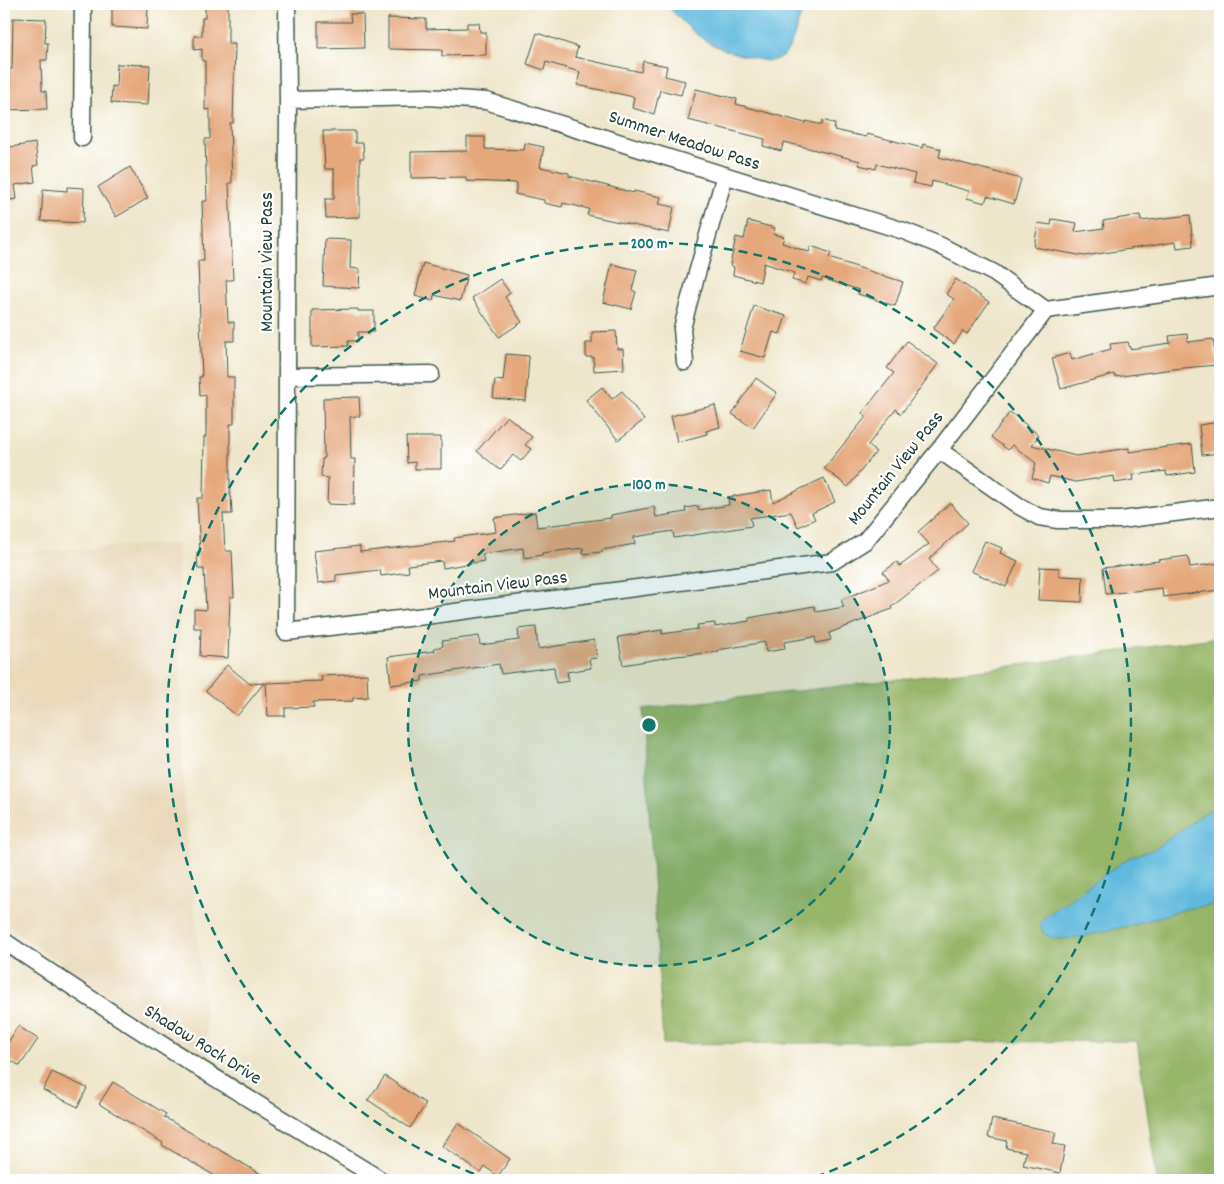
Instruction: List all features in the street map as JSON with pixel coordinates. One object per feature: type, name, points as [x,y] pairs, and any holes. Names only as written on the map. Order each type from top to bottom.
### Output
[{"type":"street","points":[[82,138],[83,4]]},
{"type":"street","name":"Mountain View Pass","points":[[287,4],[288,376],[286,632],[425,616],[832,562],[865,541],[939,450],[1046,310]]},
{"type":"street","name":"Summer Meadow Pass","points":[[288,100],[427,97],[486,101],[904,232],[938,245],[994,273],[1046,310]]},
{"type":"street","points":[[685,362],[682,329],[725,175]]},
{"type":"street","points":[[1046,310],[1220,286]]},
{"type":"street","points":[[288,376],[431,374]]},
{"type":"street","points":[[939,450],[1019,506],[1039,517],[1058,520],[1122,520],[1220,507]]},
{"type":"street","name":"Shadow Rock Drive","points":[[4,941],[202,1071],[381,1180]]},
{"type":"shaded area","points":[[177,543],[184,804],[211,1070],[4,923],[4,553]]},
{"type":"green space","points":[[1220,637],[1220,1180],[1157,1180],[1137,1041],[663,1044],[643,709],[1012,666]]},
{"type":"water","points":[[666,4],[804,4],[789,48],[782,57],[770,61],[735,53],[712,44],[693,32]]},
{"type":"water","points":[[1220,805],[1220,904],[1185,909],[1137,924],[1076,938],[1054,939],[1043,933],[1040,923],[1042,919],[1130,857],[1155,849],[1206,812]]},
{"type":"building","points":[[112,4],[148,4],[147,29],[112,27]]},
{"type":"building","points":[[205,4],[228,4],[228,44],[235,44],[233,123],[230,123],[232,183],[229,183],[233,280],[226,280],[228,322],[234,322],[234,341],[226,341],[227,377],[234,377],[234,424],[230,424],[230,496],[232,514],[223,514],[225,551],[232,551],[234,597],[230,597],[228,658],[200,656],[201,628],[194,628],[194,609],[206,610],[204,569],[198,569],[197,552],[200,552],[197,498],[203,498],[204,437],[206,437],[206,395],[200,396],[199,377],[202,377],[198,261],[204,261],[202,201],[207,201],[205,139],[210,139],[210,109],[205,110],[205,61],[202,61],[202,49],[194,50],[194,36],[202,36],[202,18],[205,18]]},
{"type":"building","points":[[350,14],[363,14],[364,48],[318,49],[318,22],[351,22]]},
{"type":"building","points":[[13,18],[46,19],[45,43],[48,43],[47,60],[41,60],[42,91],[46,91],[47,109],[4,110],[4,69],[12,69]]},
{"type":"building","points":[[388,18],[426,19],[426,29],[467,28],[467,23],[479,23],[480,32],[486,32],[486,55],[442,56],[442,50],[388,49]]},
{"type":"building","points":[[537,33],[578,47],[575,57],[641,72],[643,61],[667,66],[665,76],[685,81],[681,95],[660,90],[654,114],[632,108],[634,97],[577,85],[580,72],[546,62],[544,70],[527,64]]},
{"type":"building","points":[[117,64],[150,65],[148,105],[111,103],[112,86],[116,87]]},
{"type":"building","points":[[696,89],[737,99],[736,104],[805,123],[806,121],[822,125],[823,120],[835,124],[834,130],[866,137],[867,134],[922,148],[923,144],[941,149],[939,157],[1021,179],[1014,204],[987,196],[985,203],[967,198],[969,191],[932,181],[931,187],[913,183],[915,174],[877,164],[876,169],[859,165],[860,161],[784,142],[781,151],[763,146],[765,139],[688,120]]},
{"type":"building","points":[[323,131],[355,131],[355,143],[363,143],[364,158],[360,158],[360,217],[326,218],[325,199],[334,199],[334,169],[325,169]]},
{"type":"building","points":[[467,137],[485,137],[485,149],[524,150],[525,143],[544,147],[540,167],[569,173],[569,176],[634,193],[634,191],[661,197],[659,204],[674,207],[669,233],[587,215],[589,209],[563,203],[562,207],[544,203],[544,200],[515,194],[517,183],[466,181],[466,177],[411,178],[411,152],[467,151]]},
{"type":"building","points":[[35,143],[38,165],[33,166],[35,182],[15,185],[17,199],[4,201],[4,148]]},
{"type":"building","points":[[130,167],[148,198],[116,217],[98,187]]},
{"type":"building","points":[[67,187],[84,188],[83,223],[41,221],[43,189],[67,191]]},
{"type":"building","points":[[1140,215],[1141,221],[1190,215],[1193,246],[1177,248],[1176,242],[1084,256],[1034,247],[1038,223],[1051,225],[1052,219],[1077,223],[1075,232],[1104,228],[1103,221]]},
{"type":"building","points":[[748,221],[775,228],[773,234],[784,237],[782,243],[809,252],[811,246],[831,253],[829,258],[903,282],[895,306],[858,294],[859,290],[822,278],[821,281],[808,277],[806,284],[792,280],[794,273],[764,263],[760,282],[733,275],[734,267],[730,265],[736,237],[744,239]]},
{"type":"building","points":[[325,239],[351,240],[350,268],[360,269],[359,288],[323,286]]},
{"type":"building","points":[[423,263],[467,275],[460,301],[434,295],[433,301],[415,296]]},
{"type":"building","points":[[612,264],[637,270],[632,290],[636,292],[631,309],[603,302]]},
{"type":"building","points":[[500,279],[510,293],[505,297],[522,322],[499,337],[472,298]]},
{"type":"building","points":[[956,279],[989,302],[967,334],[963,331],[954,344],[933,329],[954,299],[946,294]]},
{"type":"building","points":[[754,306],[786,316],[780,334],[773,332],[765,358],[740,351]]},
{"type":"building","points":[[358,309],[358,311],[374,311],[374,332],[358,332],[358,341],[348,341],[348,346],[312,347],[312,310]]},
{"type":"building","points":[[616,331],[617,349],[623,349],[624,369],[594,371],[593,357],[586,357],[586,343],[592,343],[592,332]]},
{"type":"building","points":[[1187,334],[1188,342],[1213,339],[1217,365],[1115,377],[1114,374],[1061,389],[1052,358],[1070,353],[1072,360],[1111,349],[1110,344],[1128,342],[1130,349],[1170,343],[1169,336]]},
{"type":"building","points":[[907,341],[938,364],[901,414],[896,409],[868,445],[876,452],[848,487],[824,468],[866,417],[862,413],[894,373],[887,368]]},
{"type":"building","points":[[506,354],[529,356],[526,401],[493,398],[495,380],[503,381]]},
{"type":"building","points":[[756,378],[777,393],[753,428],[732,414]]},
{"type":"building","points":[[602,387],[612,399],[622,391],[644,420],[618,440],[586,400]]},
{"type":"building","points":[[359,397],[360,416],[350,417],[351,459],[355,459],[354,505],[327,504],[328,478],[321,477],[322,459],[324,459],[323,398]]},
{"type":"building","points":[[715,405],[720,427],[706,431],[707,434],[677,442],[671,416]]},
{"type":"building","points":[[1010,412],[1039,435],[1032,445],[1076,456],[1129,448],[1129,452],[1192,444],[1195,472],[1167,476],[1166,471],[1133,475],[1134,480],[1115,483],[1114,476],[1075,482],[1050,476],[1048,483],[1032,478],[1036,463],[1012,445],[1008,450],[991,437]]},
{"type":"building","points":[[507,416],[532,437],[525,445],[531,449],[521,461],[513,455],[500,470],[477,451]]},
{"type":"building","points":[[1220,422],[1220,453],[1202,455],[1199,425]]},
{"type":"building","points":[[406,437],[441,437],[441,469],[415,469],[415,462],[407,463]]},
{"type":"building","points":[[824,478],[835,502],[812,513],[815,519],[798,527],[791,512],[750,518],[752,526],[674,538],[673,531],[634,537],[635,544],[602,550],[602,552],[583,554],[583,548],[542,553],[542,555],[524,558],[523,548],[482,554],[484,561],[443,568],[442,561],[408,565],[409,572],[381,576],[380,570],[336,575],[336,581],[318,583],[314,551],[360,546],[360,552],[455,541],[454,538],[496,532],[494,518],[535,512],[537,527],[611,518],[611,515],[654,507],[656,517],[686,512],[685,508],[698,506],[699,510],[729,505],[728,497],[771,490],[773,502]]},
{"type":"building","points":[[950,503],[968,523],[929,559],[938,571],[891,607],[892,609],[829,633],[831,640],[816,643],[815,637],[784,642],[785,649],[766,652],[765,642],[718,650],[718,652],[676,656],[623,665],[618,637],[662,630],[662,634],[698,629],[697,625],[715,623],[715,627],[749,621],[749,618],[814,606],[816,612],[844,607],[841,600],[889,580],[883,572],[897,562],[900,566],[929,544],[918,532]]},
{"type":"building","points":[[985,541],[1002,548],[1000,553],[1018,561],[1006,587],[971,571]]},
{"type":"building","points":[[1188,556],[1190,567],[1220,563],[1220,590],[1163,597],[1162,588],[1106,594],[1103,568]]},
{"type":"building","points":[[1040,567],[1059,568],[1059,576],[1083,577],[1082,602],[1038,600]]},
{"type":"building","points":[[536,627],[538,649],[594,640],[597,658],[589,659],[591,668],[567,672],[569,681],[556,683],[554,667],[501,674],[499,664],[422,676],[422,681],[391,685],[388,657],[435,651],[434,648],[443,646],[442,641],[479,636],[480,645],[519,640],[518,629]]},
{"type":"building","points":[[227,665],[250,684],[264,683],[237,716],[206,691]]},
{"type":"building","points":[[367,674],[368,697],[353,698],[353,701],[313,702],[314,707],[285,708],[285,716],[268,716],[266,683],[322,681],[321,676]]},
{"type":"building","points":[[18,1026],[38,1039],[20,1066],[4,1056],[4,1049]]},
{"type":"building","points":[[52,1072],[87,1088],[78,1107],[43,1090]]},
{"type":"building","points":[[385,1076],[426,1104],[410,1128],[368,1100]]},
{"type":"building","points":[[113,1082],[166,1114],[164,1117],[271,1180],[222,1180],[162,1145],[163,1143],[99,1104]]},
{"type":"building","points":[[992,1119],[1056,1132],[1053,1144],[1065,1146],[1060,1173],[1023,1165],[1026,1152],[1006,1148],[1007,1141],[988,1137]]},
{"type":"building","points":[[458,1123],[510,1159],[498,1176],[485,1167],[481,1173],[442,1146]]}]
